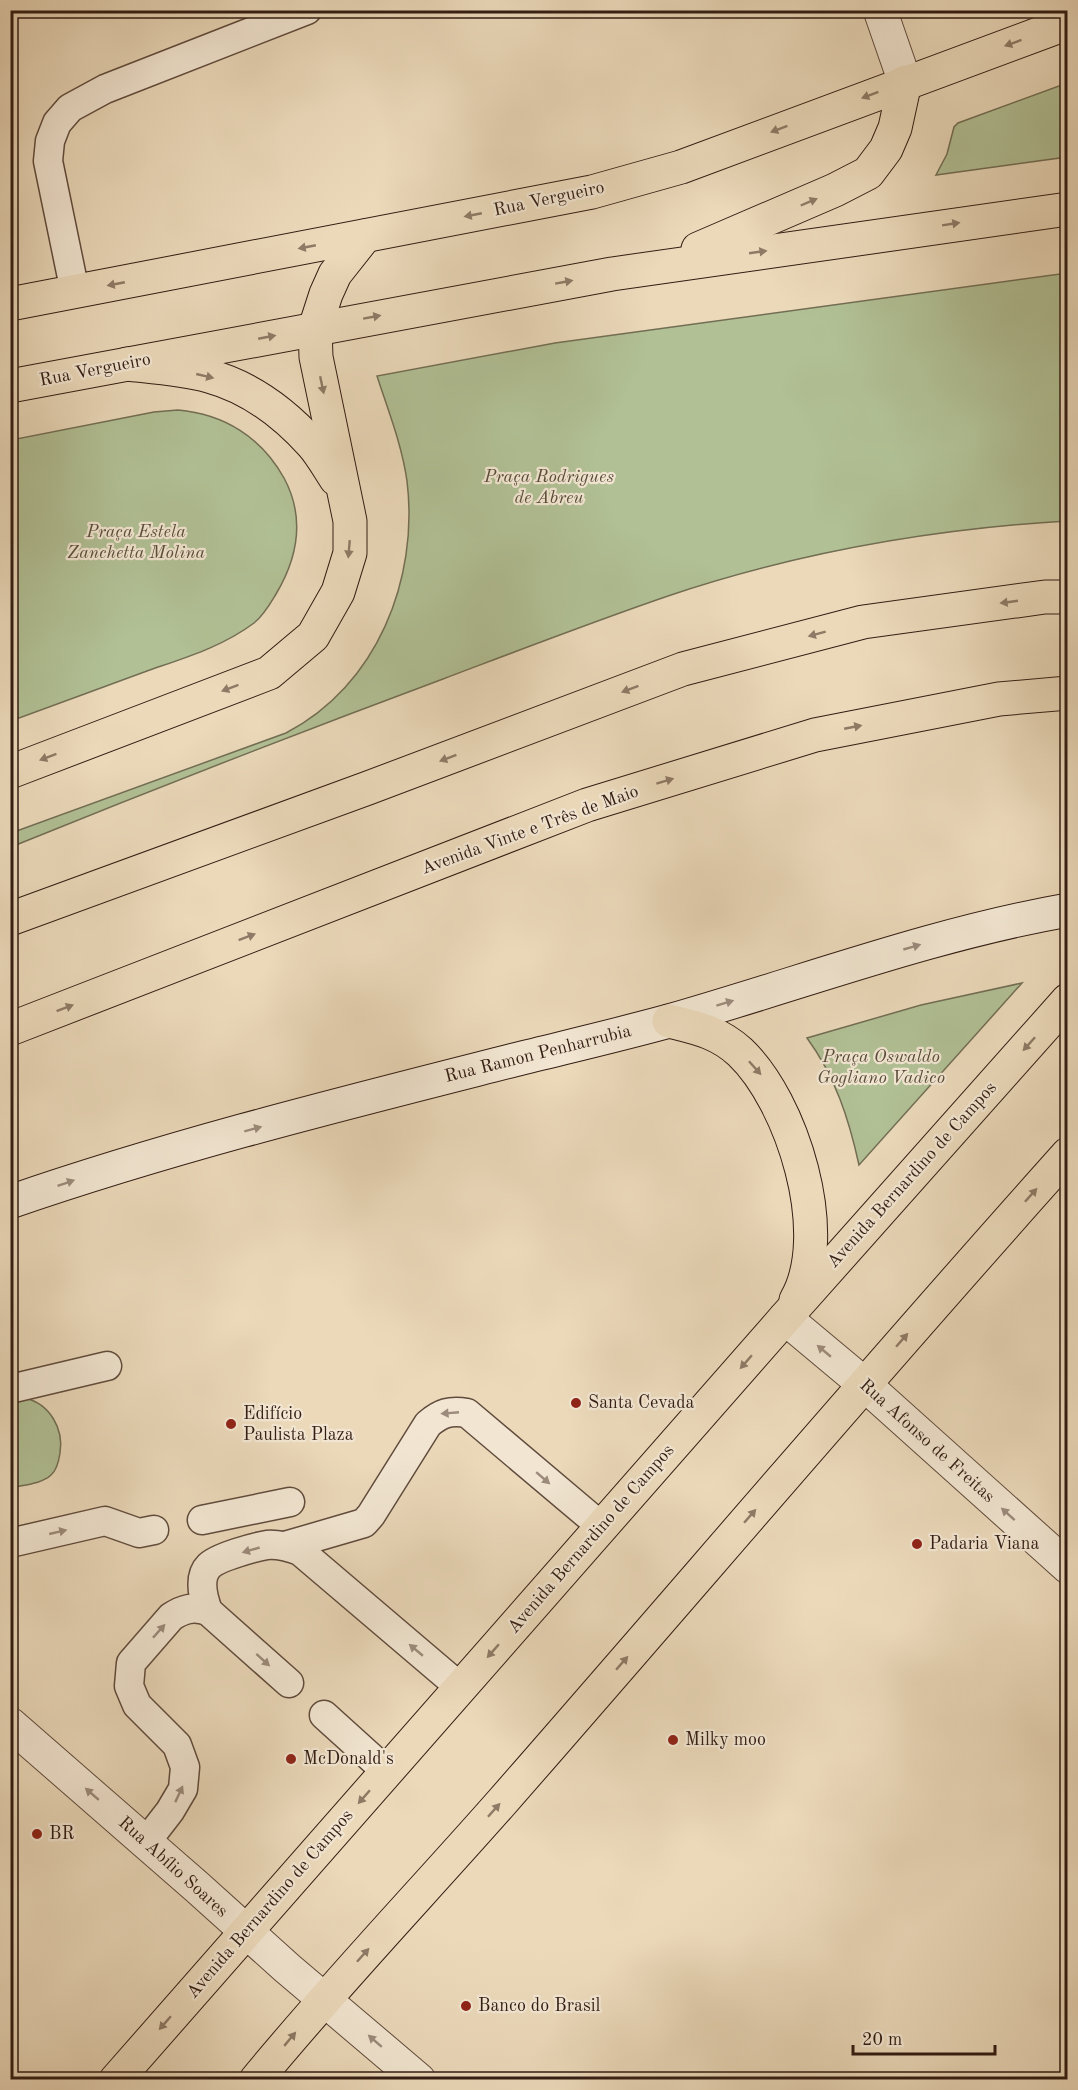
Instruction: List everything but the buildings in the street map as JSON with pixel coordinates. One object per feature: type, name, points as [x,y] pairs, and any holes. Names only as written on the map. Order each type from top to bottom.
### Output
[{"type":"main road","points":[[659,266],[835,190],[868,173],[886,149],[905,82],[880,10]]},
{"type":"main road","name":"Rua Vergueiro","points":[[10,304],[592,192],[681,167],[1068,23]]},
{"type":"main road","name":"Rua Vergueiro","points":[[10,386],[659,266],[1068,209]]},
{"type":"main road","points":[[10,771],[269,673],[313,636],[339,592],[350,552],[350,521],[316,357],[315,328],[335,274],[365,236]]},
{"type":"main road","points":[[127,364],[208,376],[235,385],[257,397],[281,414],[313,445],[344,491]]},
{"type":"main road","points":[[10,919],[357,793],[683,669],[862,622],[1046,597],[1068,597]]},
{"type":"main road","name":"Avenida Vinte e Três de Maio","points":[[10,1029],[587,805],[814,735],[999,699],[1068,693]]},
{"type":"main road","name":"Rua Ramon Penharrubia","points":[[10,1202],[100,1171],[669,1020],[960,933],[1017,919],[1068,910]]},
{"type":"main road","name":"Avenida Bernardino de Campos","points":[[116,2079],[785,1318],[1068,1000]]},
{"type":"main road","points":[[669,1020],[711,1032],[739,1051],[761,1074],[792,1138],[808,1199],[810,1254],[800,1293],[785,1318]]},
{"type":"main road","points":[[256,2079],[324,1998],[508,1795],[864,1384],[1068,1154]]},
{"type":"main road","name":"Rua Afonso de Freitas","points":[[785,1318],[864,1384],[1068,1567]]},
{"type":"main road","name":"Rua Abílio Soares","points":[[10,1724],[245,1931],[419,2079]]},
{"type":"lane","points":[[75,292],[48,160],[50,141],[57,123],[70,108],[105,89],[307,10]]},
{"type":"lane","points":[[10,1389],[107,1366]]},
{"type":"lane","points":[[285,1546],[364,1523],[428,1424],[439,1414],[453,1411],[467,1413],[602,1527]]},
{"type":"lane","points":[[202,1520],[290,1502]]},
{"type":"lane","points":[[10,1543],[105,1521],[138,1533],[154,1530]]},
{"type":"lane","points":[[208,1611],[203,1596],[203,1579],[209,1566],[220,1559],[267,1545],[285,1546],[300,1551],[461,1688]]},
{"type":"lane","points":[[146,1842],[170,1811],[183,1789],[185,1767],[177,1745],[137,1705],[129,1686],[131,1663],[171,1617],[188,1608],[208,1611],[289,1683]]},
{"type":"lane","points":[[324,1715],[387,1772]]},
{"type":"green space","points":[[1067,83],[1067,157],[936,175],[947,154],[954,127],[958,123]]},
{"type":"green space","name":"Praça Rodrigues de Abreu","points":[[1067,273],[1067,521],[966,530],[865,545],[815,555],[716,581],[611,616],[389,699],[11,847],[11,833],[286,733],[318,713],[345,688],[367,658],[385,626],[398,591],[406,555],[409,518],[405,468],[377,376],[555,343]]},
{"type":"green space","name":"Praça Estela Zanchetta Molina","points":[[178,410],[195,412],[226,422],[252,440],[275,463],[291,493],[295,507],[294,551],[284,580],[264,613],[254,623],[229,639],[189,656],[11,721],[11,440],[154,412]]},
{"type":"green space","name":"Praça Oswaldo Gogliano Vadico","points":[[1022,983],[859,1165],[840,1098],[826,1067],[807,1038],[921,1005]]},
{"type":"green space","points":[[25,1398],[42,1406],[53,1419],[60,1435],[60,1456],[55,1470],[47,1478],[11,1488],[10,1402]]},
{"type":"place","name":"Santa Cevada","points":[[576,1403]]},
{"type":"place","name":"Edifício Paulista Plaza","points":[[231,1424]]},
{"type":"place","name":"Padaria Viana","points":[[917,1544]]},
{"type":"place","name":"Milky moo","points":[[673,1740]]},
{"type":"place","name":"McDonald's","points":[[291,1759]]},
{"type":"place","name":"BR","points":[[37,1834]]},
{"type":"place","name":"Banco do Brasil","points":[[466,2006]]}]
